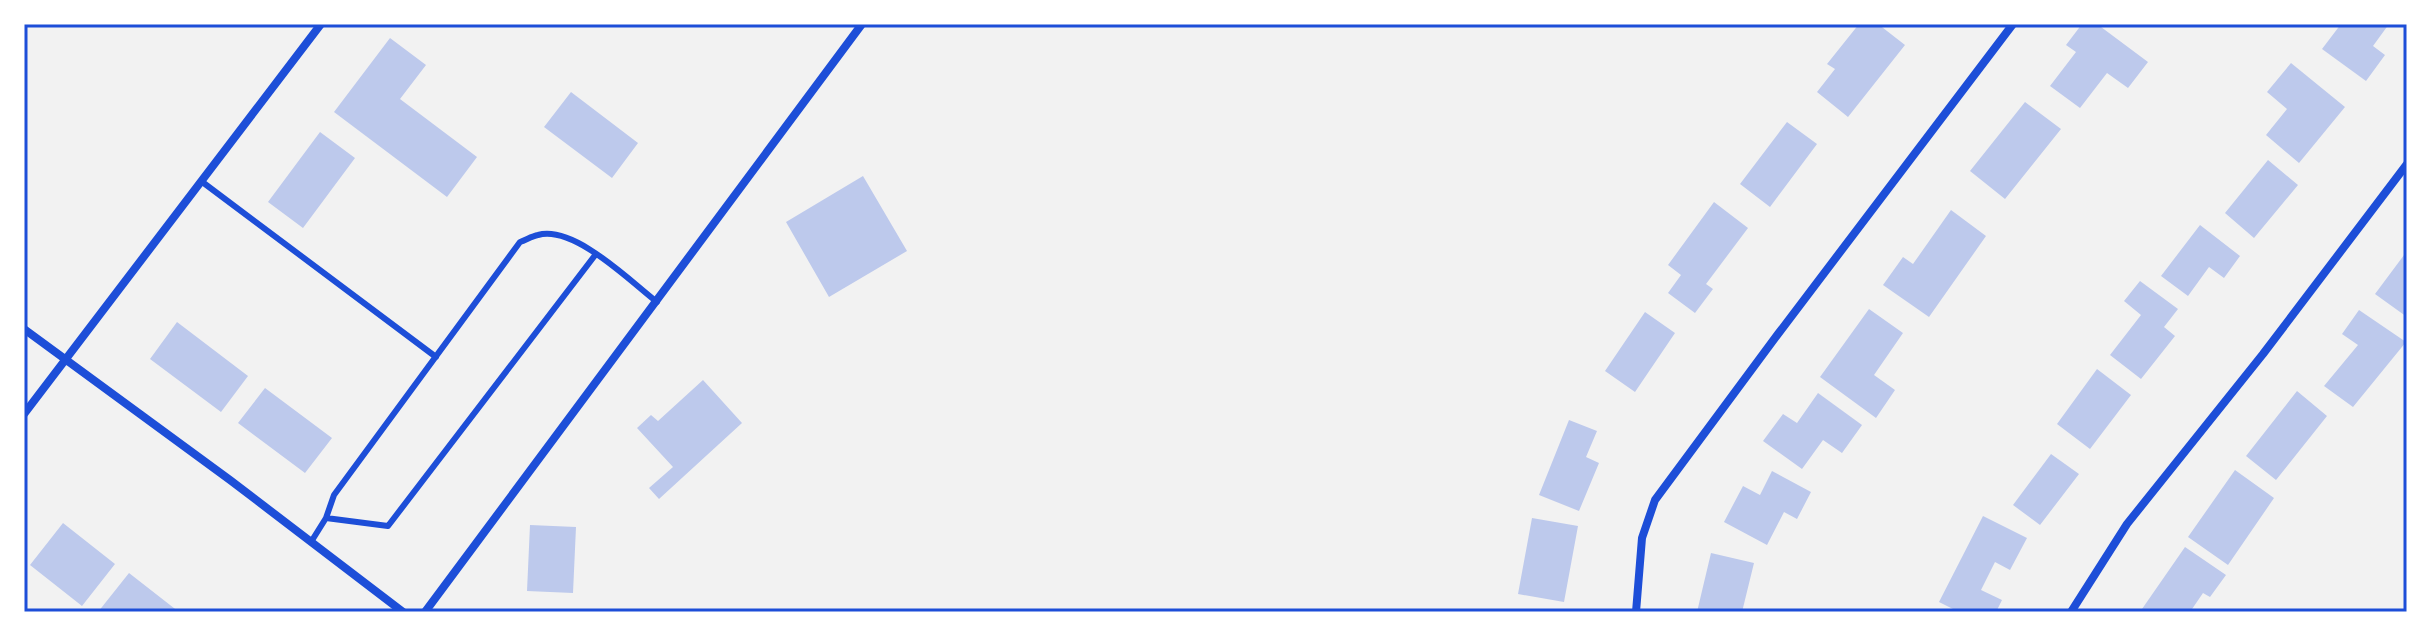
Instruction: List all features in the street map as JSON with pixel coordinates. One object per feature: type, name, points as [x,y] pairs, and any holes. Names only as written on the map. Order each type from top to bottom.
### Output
[{"type":"street","points":[[24,414],[321,24]]},
{"type":"street","points":[[425,612],[862,24]]},
{"type":"street","points":[[1636,612],[1642,538],[1655,500],[2013,24]]},
{"type":"street","points":[[2071,612],[2127,524],[2263,354],[2407,164]]},
{"type":"street","points":[[24,329],[403,612]]},
{"type":"lane","points":[[201,181],[436,357]]},
{"type":"lane","points":[[311,542],[326,518],[334,495],[520,242],[539,234],[553,234],[582,244],[657,302]]},
{"type":"lane","points":[[326,518],[388,526],[596,254]]},
{"type":"building","points":[[1859,24],[1878,24],[1905,45],[1848,117],[1817,92],[1835,69],[1827,64]]},
{"type":"building","points":[[2082,24],[2097,24],[2148,62],[2128,88],[2107,73],[2080,108],[2050,86],[2076,52],[2066,45]]},
{"type":"building","points":[[2341,24],[2389,24],[2373,46],[2385,55],[2366,81],[2322,49]]},
{"type":"building","points":[[390,38],[426,65],[400,99],[477,157],[447,197],[334,112]]},
{"type":"building","points":[[2291,63],[2345,107],[2299,163],[2266,135],[2287,109],[2267,92]]},
{"type":"building","points":[[571,92],[638,143],[612,178],[544,127]]},
{"type":"building","points":[[2025,102],[2061,129],[2005,199],[1970,171]]},
{"type":"building","points":[[1787,122],[1817,144],[1770,207],[1740,184]]},
{"type":"building","points":[[320,132],[355,158],[303,228],[268,202]]},
{"type":"building","points":[[2268,160],[2298,185],[2254,238],[2225,213]]},
{"type":"building","points":[[863,176],[907,251],[829,297],[786,222]]},
{"type":"building","points":[[1714,202],[1748,228],[1706,284],[1713,289],[1695,313],[1668,293],[1681,275],[1668,265]]},
{"type":"building","points":[[1951,210],[1986,236],[1929,317],[1883,285],[1903,257],[1913,264]]},
{"type":"building","points":[[2200,225],[2240,256],[2224,278],[2209,267],[2188,296],[2161,276]]},
{"type":"building","points":[[2407,251],[2407,317],[2375,294]]},
{"type":"building","points":[[2140,281],[2178,309],[2164,327],[2175,336],[2141,379],[2110,355],[2141,315],[2124,301]]},
{"type":"building","points":[[1869,309],[1903,333],[1874,375],[1895,390],[1876,418],[1820,377]]},
{"type":"building","points":[[2359,310],[2406,342],[2353,407],[2324,386],[2358,345],[2342,334]]},
{"type":"building","points":[[1645,312],[1675,333],[1635,392],[1605,371]]},
{"type":"building","points":[[177,322],[248,376],[221,412],[150,359]]},
{"type":"building","points":[[2097,369],[2131,395],[2090,449],[2057,424]]},
{"type":"building","points":[[703,380],[742,423],[659,499],[649,488],[673,467],[637,428],[651,415],[658,421]]},
{"type":"building","points":[[265,388],[332,438],[305,473],[238,423]]},
{"type":"building","points":[[2297,391],[2327,416],[2276,480],[2246,456]]},
{"type":"building","points":[[1818,393],[1862,425],[1842,453],[1823,440],[1802,469],[1763,441],[1783,414],[1797,423]]},
{"type":"building","points":[[1569,420],[1597,431],[1586,457],[1599,463],[1579,511],[1539,495]]},
{"type":"building","points":[[2051,454],[2079,474],[2040,525],[2013,505]]},
{"type":"building","points":[[2235,470],[2274,498],[2228,565],[2188,537]]},
{"type":"building","points":[[1772,471],[1811,492],[1797,519],[1784,512],[1767,545],[1724,522],[1743,486],[1760,495]]},
{"type":"building","points":[[1983,516],[2027,538],[2010,570],[1995,562],[1981,590],[2002,600],[1996,612],[1959,612],[1939,602]]},
{"type":"building","points":[[1532,518],[1578,526],[1564,602],[1518,594]]},
{"type":"building","points":[[63,523],[115,564],[82,606],[30,565]]},
{"type":"building","points":[[530,525],[576,527],[573,593],[527,591]]},
{"type":"building","points":[[2185,547],[2226,575],[2210,597],[2203,593],[2190,612],[2147,612],[2142,609]]},
{"type":"building","points":[[1711,553],[1754,563],[1742,612],[1697,612]]},
{"type":"building","points":[[129,573],[179,612],[98,612]]}]
